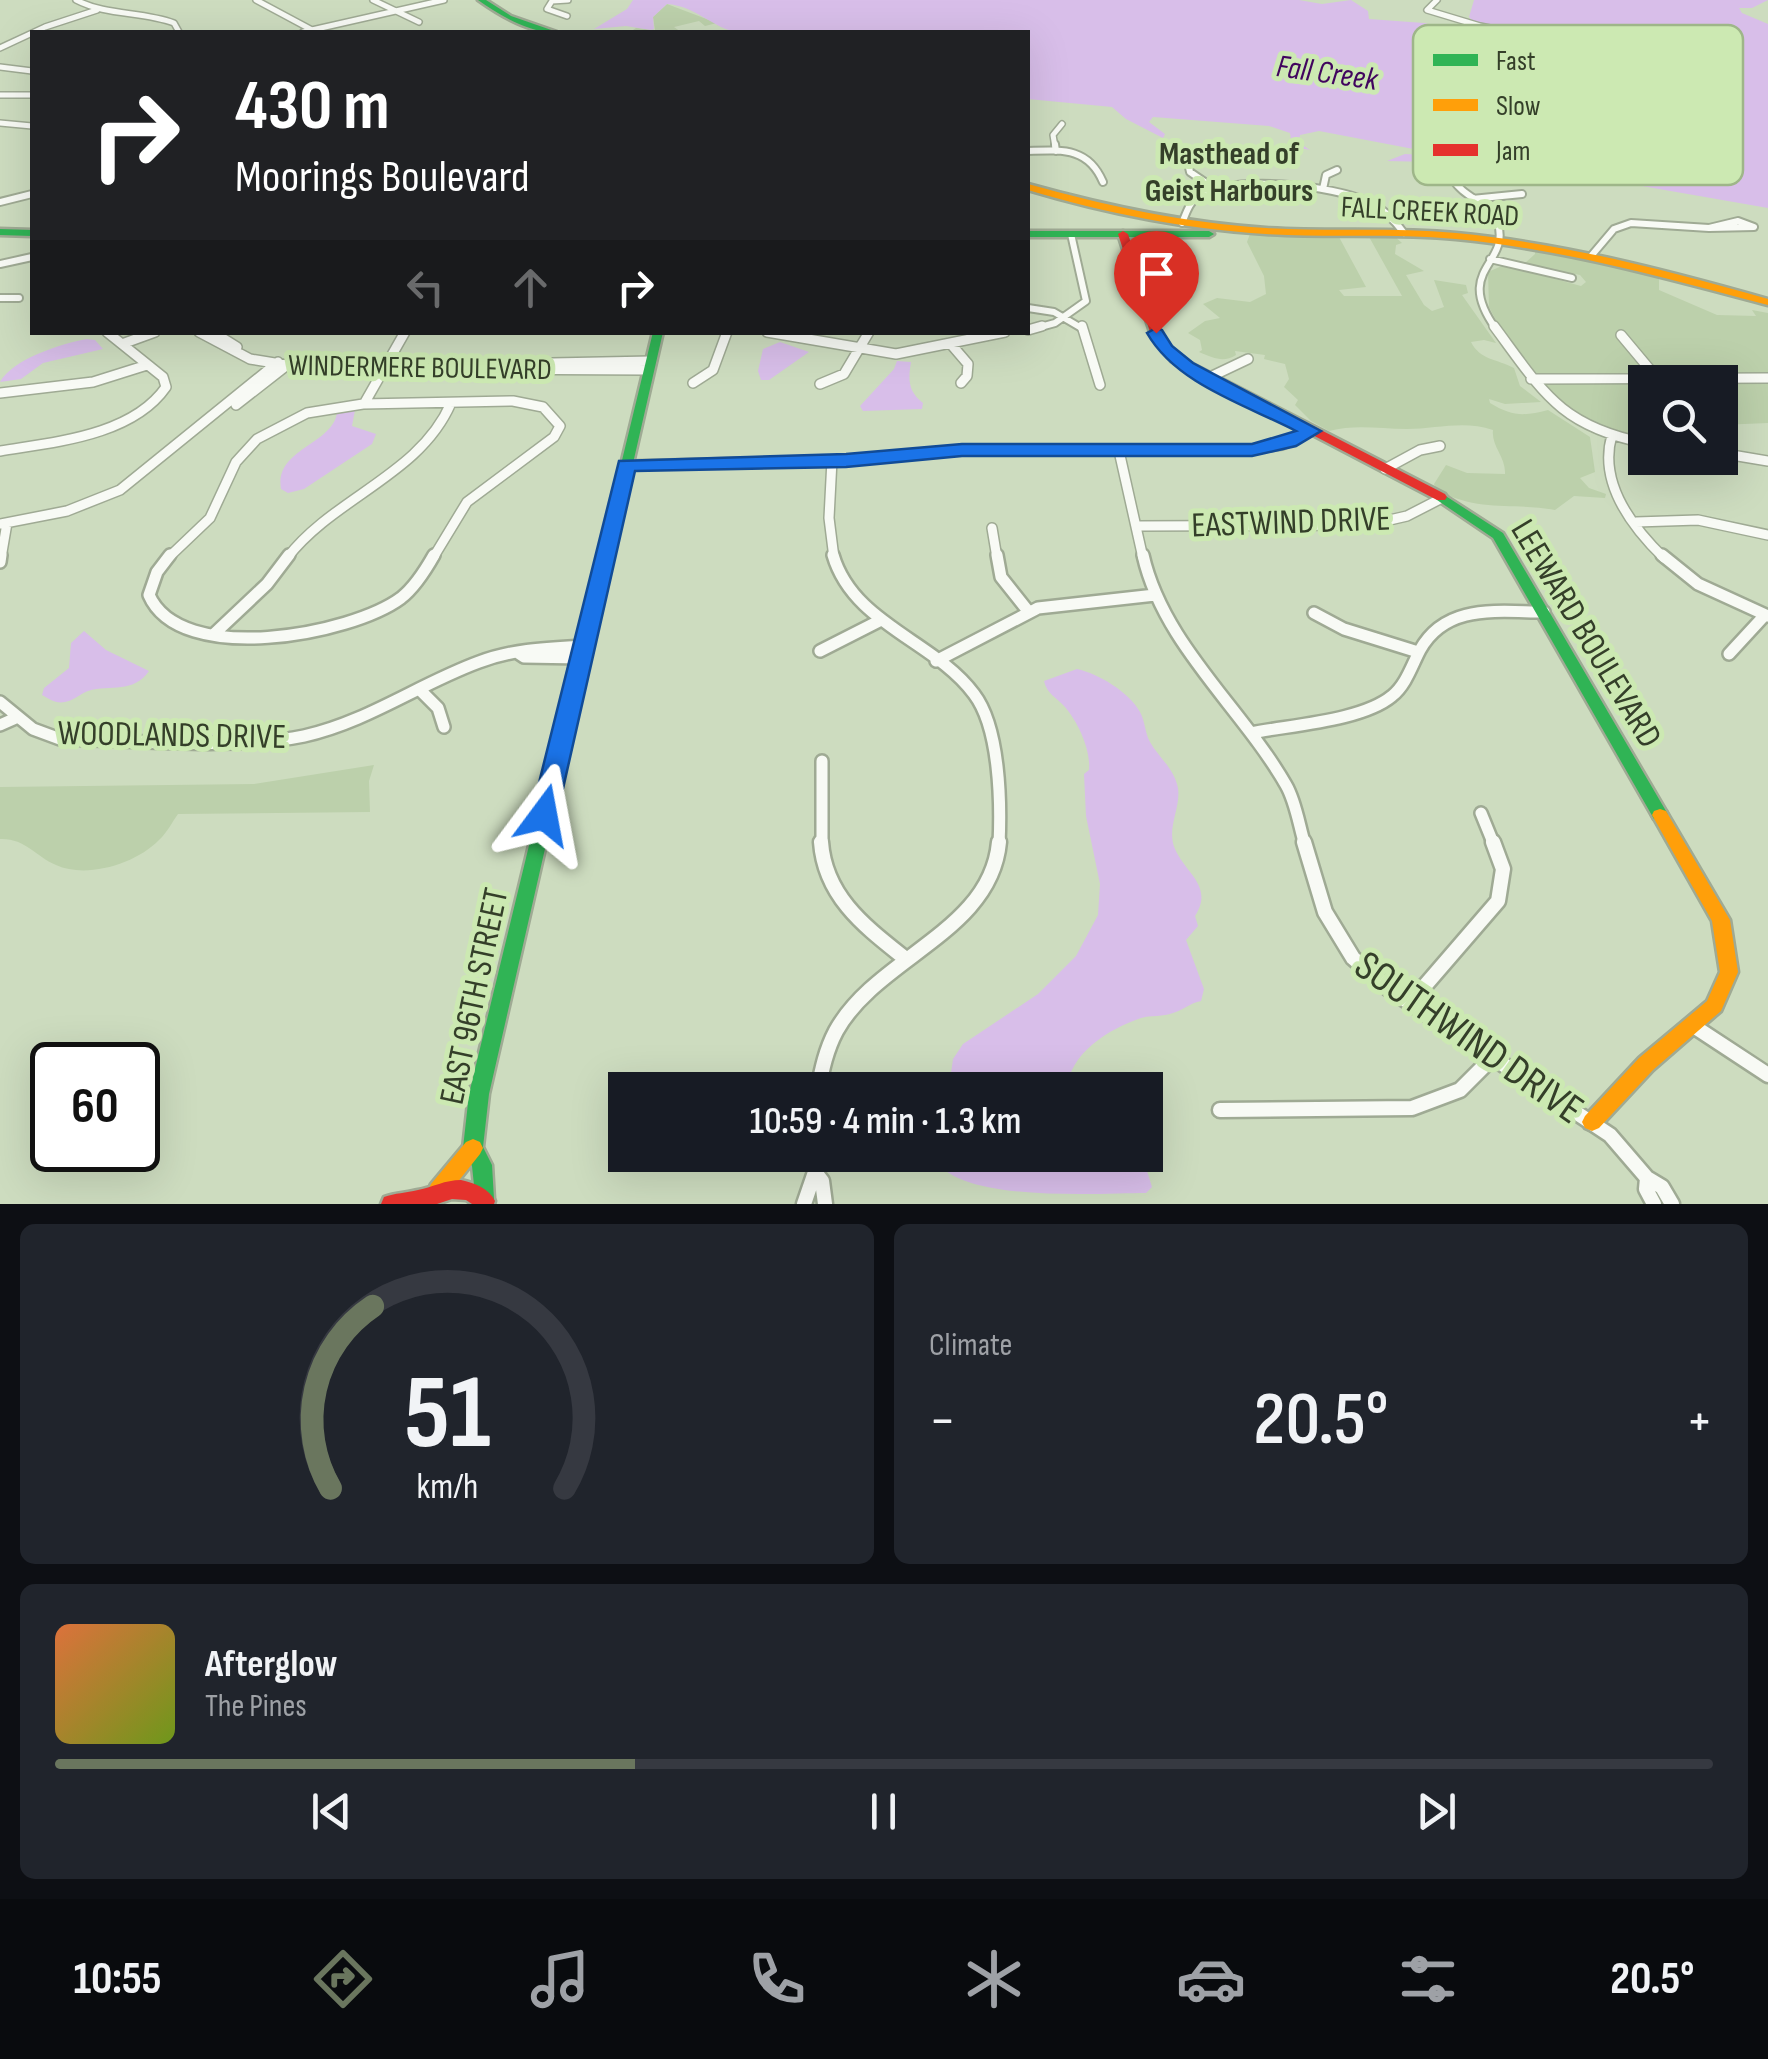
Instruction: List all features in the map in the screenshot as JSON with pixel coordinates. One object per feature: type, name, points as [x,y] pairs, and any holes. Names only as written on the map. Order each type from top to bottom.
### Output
[{"type":"main road","points":[[481,0],[510,17],[547,30]]},
{"type":"main road","name":"FALL CREEK ROAD","points":[[1030,188],[1100,208],[1182,223],[1254,231],[1404,233],[1500,241],[1592,255],[1768,302]]},
{"type":"main road","points":[[1030,234],[1254,231]]},
{"type":"main road","points":[[0,232],[30,232]]},
{"type":"main road","name":"LEEWARD BOULEVARD","points":[[1123,234],[1160,342],[1175,359],[1442,498],[1471,514],[1498,536],[1721,920],[1730,947],[1728,983],[1712,1008],[1644,1066],[1592,1122]]},
{"type":"main road","name":"EAST 96TH STREET","points":[[422,1202],[438,1191],[473,1148],[484,1072],[657,335]]},
{"type":"main road","name":"EAST 96TH STREET","points":[[473,1148],[482,1165],[486,1201]]},
{"type":"main road","points":[[438,1191],[468,1188],[486,1201]]},
{"type":"main road","points":[[392,1204],[422,1202]]},
{"type":"street","points":[[76,0],[98,10],[158,16],[174,22],[178,30]]},
{"type":"street","points":[[256,0],[314,30]]},
{"type":"street","points":[[373,0],[419,22]]},
{"type":"street","points":[[320,30],[444,0]]},
{"type":"street","points":[[541,0],[568,0]]},
{"type":"street","points":[[1436,0],[1427,10],[1475,25]]},
{"type":"street","points":[[552,1],[547,10],[567,16]]},
{"type":"street","points":[[39,30],[98,10]]},
{"type":"street","points":[[0,48],[30,34]]},
{"type":"street","points":[[0,67],[30,72]]},
{"type":"street","points":[[0,96],[30,95]]},
{"type":"street","points":[[0,123],[30,126]]},
{"type":"street","points":[[1056,150],[1054,136],[1062,124]]},
{"type":"street","points":[[1030,151],[1056,150],[1093,159],[1104,182]]},
{"type":"street","points":[[1216,190],[1190,172],[1188,164],[1200,157],[1239,154]]},
{"type":"street","points":[[1323,189],[1326,174],[1337,170]]},
{"type":"street","points":[[1455,185],[1495,216],[1500,241],[1479,278],[1481,304],[1532,379],[1568,417],[1628,439]]},
{"type":"street","points":[[1182,223],[1195,197],[1216,190],[1323,189],[1357,196],[1386,210],[1404,233]]},
{"type":"street","points":[[0,202],[30,194]]},
{"type":"street","points":[[1471,199],[1522,194]]},
{"type":"street","points":[[1592,255],[1614,229],[1629,223],[1656,222],[1708,228],[1744,230],[1754,228],[1738,221],[1708,228]]},
{"type":"street","points":[[1030,329],[1080,309],[1086,297],[1071,234]]},
{"type":"street","points":[[0,264],[30,257]]},
{"type":"street","points":[[1490,259],[1572,278]]},
{"type":"street","points":[[0,298],[18,298]]},
{"type":"street","points":[[1030,308],[1066,317],[1085,329],[1100,385]]},
{"type":"street","points":[[0,451],[111,425],[147,410],[162,398],[166,387],[163,377],[111,335]]},
{"type":"street","points":[[122,344],[148,335]]},
{"type":"street","name":"WINDERMERE BOULEVARD","points":[[205,335],[229,351],[283,363],[650,366]]},
{"type":"street","name":"WINDERMERE BOULEVARD","points":[[218,335],[241,349],[283,363]]},
{"type":"street","points":[[364,404],[404,335]]},
{"type":"street","points":[[693,383],[713,370],[726,335]]},
{"type":"street","points":[[783,335],[862,350],[910,353],[990,335]]},
{"type":"street","points":[[820,384],[843,376],[868,335]]},
{"type":"street","points":[[1621,335],[1646,365]]},
{"type":"street","points":[[950,344],[968,364],[969,371],[961,383]]},
{"type":"street","points":[[1208,378],[1248,359]]},
{"type":"street","points":[[0,562],[3,523],[68,511],[120,490],[283,363]]},
{"type":"street","points":[[0,393],[93,382],[148,365]]},
{"type":"street","points":[[1532,379],[1628,378]]},
{"type":"street","points":[[1738,378],[1768,378]]},
{"type":"street","points":[[335,404],[452,404],[537,405],[552,411],[560,426],[554,437],[464,505],[419,580],[392,603],[359,620],[310,633],[235,638],[212,635],[154,608],[148,595],[156,571],[212,517],[232,469],[255,444],[301,412],[335,404]]},
{"type":"street","points":[[212,635],[267,584],[308,532],[423,448],[452,404]]},
{"type":"street","points":[[627,462],[832,460],[954,450],[1252,450],[1290,442],[1311,431]]},
{"type":"street","points":[[1612,436],[1606,448],[1607,474],[1656,549],[1709,590],[1766,616],[1730,654]]},
{"type":"street","points":[[1386,469],[1420,450],[1440,446]]},
{"type":"street","name":"SOUTHWIND DRIVE","points":[[1120,450],[1155,596],[1288,788],[1332,928],[1353,958],[1410,1003],[1592,1122],[1619,1145],[1646,1178],[1662,1187],[1672,1204]]},
{"type":"street","points":[[1738,456],[1768,461]]},
{"type":"street","points":[[820,1072],[835,1028],[856,1002],[982,896],[992,880],[1002,844],[987,718],[970,689],[881,620],[850,590],[833,555],[829,533],[832,460]]},
{"type":"street","name":"EASTWIND DRIVE","points":[[1136,526],[1368,525],[1407,516],[1442,498]]},
{"type":"street","points":[[1636,522],[1698,520],[1768,535]]},
{"type":"street","points":[[992,528],[1000,577],[1028,611]]},
{"type":"street","points":[[936,661],[1028,611],[1064,603],[1155,596]]},
{"type":"street","points":[[1251,733],[1383,702],[1401,687],[1431,630],[1451,618],[1544,612]]},
{"type":"street","points":[[1314,613],[1337,626],[1418,652]]},
{"type":"street","points":[[820,651],[881,620]]},
{"type":"street","name":"WOODLANDS DRIVE","points":[[0,702],[42,734],[68,740],[264,740],[303,736],[348,723],[479,662],[518,653],[524,657],[583,652]]},
{"type":"street","points":[[420,690],[441,712],[444,727]]},
{"type":"street","points":[[0,726],[18,717]]},
{"type":"street","points":[[822,761],[820,848],[827,880],[851,914],[907,960]]},
{"type":"street","points":[[1410,1003],[1498,900],[1503,884],[1501,858],[1481,814]]},
{"type":"street","points":[[1692,1025],[1768,1075]]},
{"type":"street","points":[[1220,1110],[1412,1108],[1460,1090],[1493,1057]]},
{"type":"street","points":[[804,1204],[813,1172]]},
{"type":"street","points":[[819,1172],[824,1204]]},
{"type":"street","name":"SOUTHWIND DRIVE","points":[[1646,1178],[1654,1204]]},
{"type":"green space","points":[[667,4],[717,23],[705,26],[699,21],[674,27],[678,30],[655,30],[653,17]]},
{"type":"green space","points":[[1250,234],[1339,237],[1366,287],[1339,290],[1344,296],[1402,296],[1368,235],[1393,235],[1402,243],[1396,245],[1395,254],[1424,271],[1406,275],[1432,311],[1444,307],[1434,280],[1466,285],[1468,293],[1462,295],[1496,343],[1471,342],[1484,356],[1514,368],[1520,386],[1541,402],[1505,404],[1489,399],[1490,403],[1519,414],[1548,410],[1590,437],[1595,472],[1580,478],[1589,488],[1606,494],[1605,498],[1574,496],[1555,510],[1482,504],[1452,497],[1436,490],[1434,484],[1446,465],[1467,473],[1505,474],[1493,430],[1461,425],[1329,431],[1295,405],[1298,400],[1284,387],[1289,379],[1285,364],[1264,359],[1265,355],[1235,351],[1236,355],[1223,359],[1199,352],[1200,340],[1188,333],[1205,321],[1220,318],[1203,304],[1217,298],[1250,302],[1266,294],[1264,276],[1247,242]]},
{"type":"green space","points":[[1535,248],[1641,269],[1659,279],[1659,290],[1717,315],[1756,316],[1752,310],[1768,313],[1768,423],[1738,424],[1738,365],[1628,365],[1628,433],[1586,422],[1560,403],[1489,307],[1488,272],[1504,265],[1581,286],[1586,282],[1580,275],[1524,264],[1535,254]]},
{"type":"green space","points":[[374,765],[369,781],[370,812],[178,814],[149,849],[96,870],[68,869],[16,841],[0,839],[0,787],[254,784]]},
{"type":"water","name":"Fall Creek","points":[[633,0],[1299,0],[1322,4],[1351,0],[1368,11],[1369,19],[1432,25],[1413,25],[1413,149],[1319,131],[1300,135],[1299,143],[1310,150],[1292,146],[1290,133],[1269,126],[1153,117],[1149,122],[1165,134],[1163,138],[1112,107],[1030,99],[1030,30],[730,30],[667,4],[653,17],[654,29],[594,29],[627,9]]},
{"type":"water","points":[[1474,0],[1768,0],[1752,8],[1739,8],[1768,24],[1768,208],[1636,185],[1743,185],[1743,25],[1486,25],[1469,17]]},
{"type":"water","points":[[1413,154],[1413,162],[1387,161]]},
{"type":"water","points":[[87,339],[95,340],[103,349],[43,363],[21,379],[0,382],[26,360]]},
{"type":"water","points":[[780,342],[809,352],[769,380],[761,380],[758,371],[763,349]]},
{"type":"water","points":[[897,361],[911,362],[910,385],[923,403],[922,409],[863,411],[860,406]]},
{"type":"water","points":[[355,410],[352,426],[376,434],[372,444],[304,489],[288,493],[281,489],[281,476],[294,456],[325,433],[337,413]]},
{"type":"water","points":[[84,631],[106,650],[149,671],[129,686],[88,691],[68,701],[56,702],[42,695],[44,688],[69,668],[71,643]]},
{"type":"water","points":[[1077,669],[1113,685],[1135,705],[1150,742],[1170,769],[1178,788],[1173,826],[1175,849],[1200,888],[1200,906],[1195,916],[1198,926],[1186,940],[1204,989],[1201,1001],[1177,1012],[1141,1018],[1104,1036],[1083,1054],[1072,1072],[951,1072],[953,1059],[963,1044],[1038,994],[1076,956],[1098,915],[1100,884],[1086,816],[1084,774],[1089,770],[1088,754],[1075,720],[1044,681]]},
{"type":"water","points":[[948,1172],[1147,1172],[1152,1187],[1146,1193],[1095,1194],[995,1189]]},
{"type":"traffic: fast","points":[[481,0],[509,17],[547,30]]},
{"type":"traffic: fast","points":[[0,232],[30,233]]},
{"type":"traffic: fast","points":[[1030,234],[1209,234]]},
{"type":"traffic: fast","points":[[484,1199],[482,1165],[473,1148],[479,1094],[657,335]]},
{"type":"traffic: fast","points":[[1441,497],[1498,536],[1660,815]]},
{"type":"traffic: slow","points":[[1030,188],[1116,210],[1236,229],[1432,234],[1535,246],[1652,271],[1768,302]]},
{"type":"traffic: slow","points":[[1592,1122],[1646,1064],[1714,1006],[1729,972],[1721,920],[1660,815]]},
{"type":"traffic: slow","points":[[438,1191],[473,1148]]},
{"type":"traffic: jam","points":[[1123,234],[1156,335],[1175,359],[1441,497]]},
{"type":"traffic: jam","points":[[420,1204],[452,1189],[469,1191],[485,1201]]},
{"type":"traffic: jam","points":[[391,1204],[424,1199]]},
{"type":"district","name":"Masthead of Geist Harbours","points":[[1229,172]]},
{"type":"route","points":[[544,815],[626,465],[846,460],[962,450],[1252,450],[1290,442],[1311,431],[1187,367],[1165,349],[1156,333]]}]
